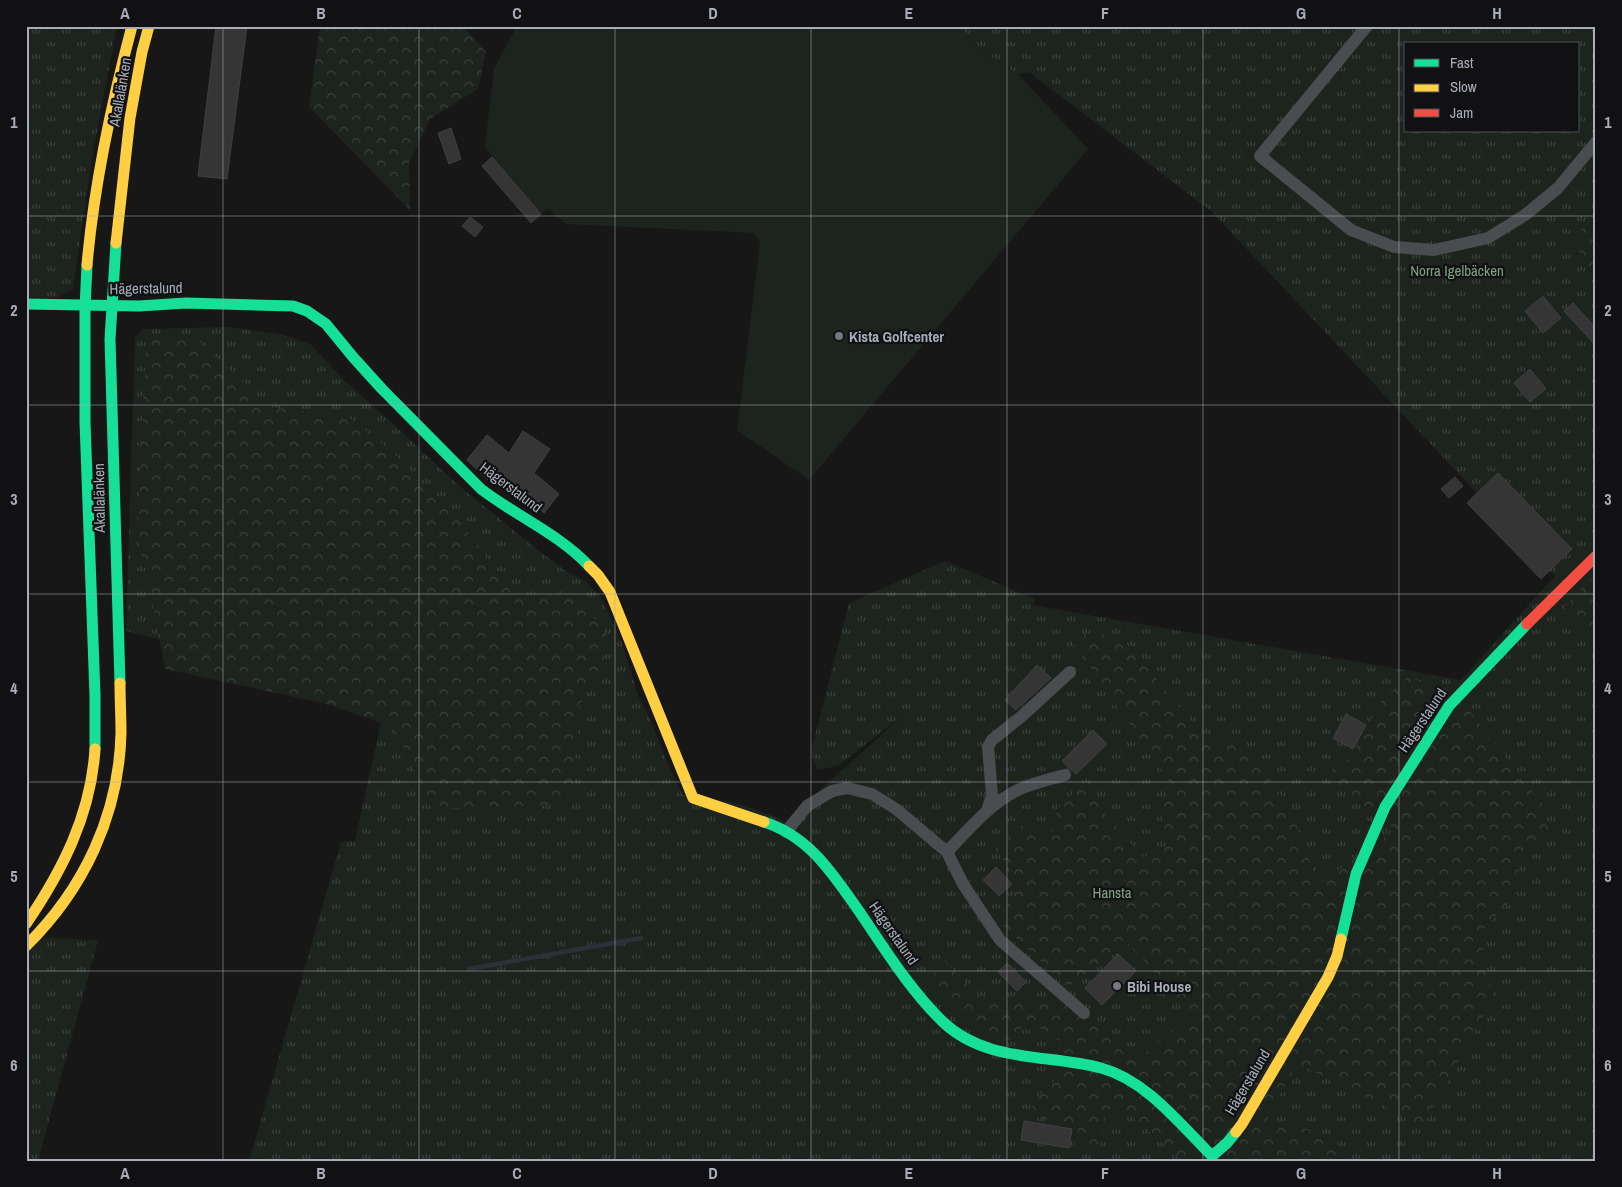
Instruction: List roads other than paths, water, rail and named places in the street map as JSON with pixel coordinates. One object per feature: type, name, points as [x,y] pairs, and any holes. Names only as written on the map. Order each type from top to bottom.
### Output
[{"type":"street","name":"Akallalänken","points":[[26,924],[63,866],[85,808],[92,778],[94,699],[86,470],[85,305],[91,226],[100,166],[110,114],[132,26]]},
{"type":"street","name":"Akallalänken","points":[[26,946],[52,921],[74,890],[89,862],[102,832],[112,801],[118,771],[121,733],[110,339],[117,225],[130,118],[142,52],[149,26]]},
{"type":"street","points":[[1367,26],[1260,156],[1351,230],[1394,246],[1434,250],[1488,238],[1525,214],[1558,188],[1596,142]]},
{"type":"street","name":"Hägerstalund","points":[[26,304],[139,306],[186,303],[293,306],[308,311],[323,320],[336,333],[359,365],[482,489],[580,557],[602,580],[610,592],[692,798],[768,822],[810,848],[829,869],[910,985],[944,1023],[977,1044],[1000,1052],[1101,1068],[1125,1078],[1145,1090],[1212,1156],[1221,1150],[1242,1124],[1328,977],[1337,956],[1356,874],[1385,807],[1425,742],[1449,706],[1461,692],[1514,636],[1596,556]]},
{"type":"street","points":[[987,811],[992,795],[988,747],[992,740],[1022,716],[1070,672]]},
{"type":"street","points":[[947,852],[987,811],[1004,798],[1022,788],[1065,775]]},
{"type":"street","points":[[786,832],[808,806],[832,791],[846,788],[872,794],[896,810],[947,852],[963,884],[1000,940],[1084,1013]]},
{"type":"waterway","points":[[469,969],[641,938]]},
{"type":"place","name":"Kista Golfcenter","points":[[839,336]]},
{"type":"place","name":"Bibi House","points":[[1117,986]]},
{"type":"park label","name":"Norra Igelbäcken","points":[[1457,270]]},
{"type":"park label","name":"Hansta","points":[[1112,892]]}]
